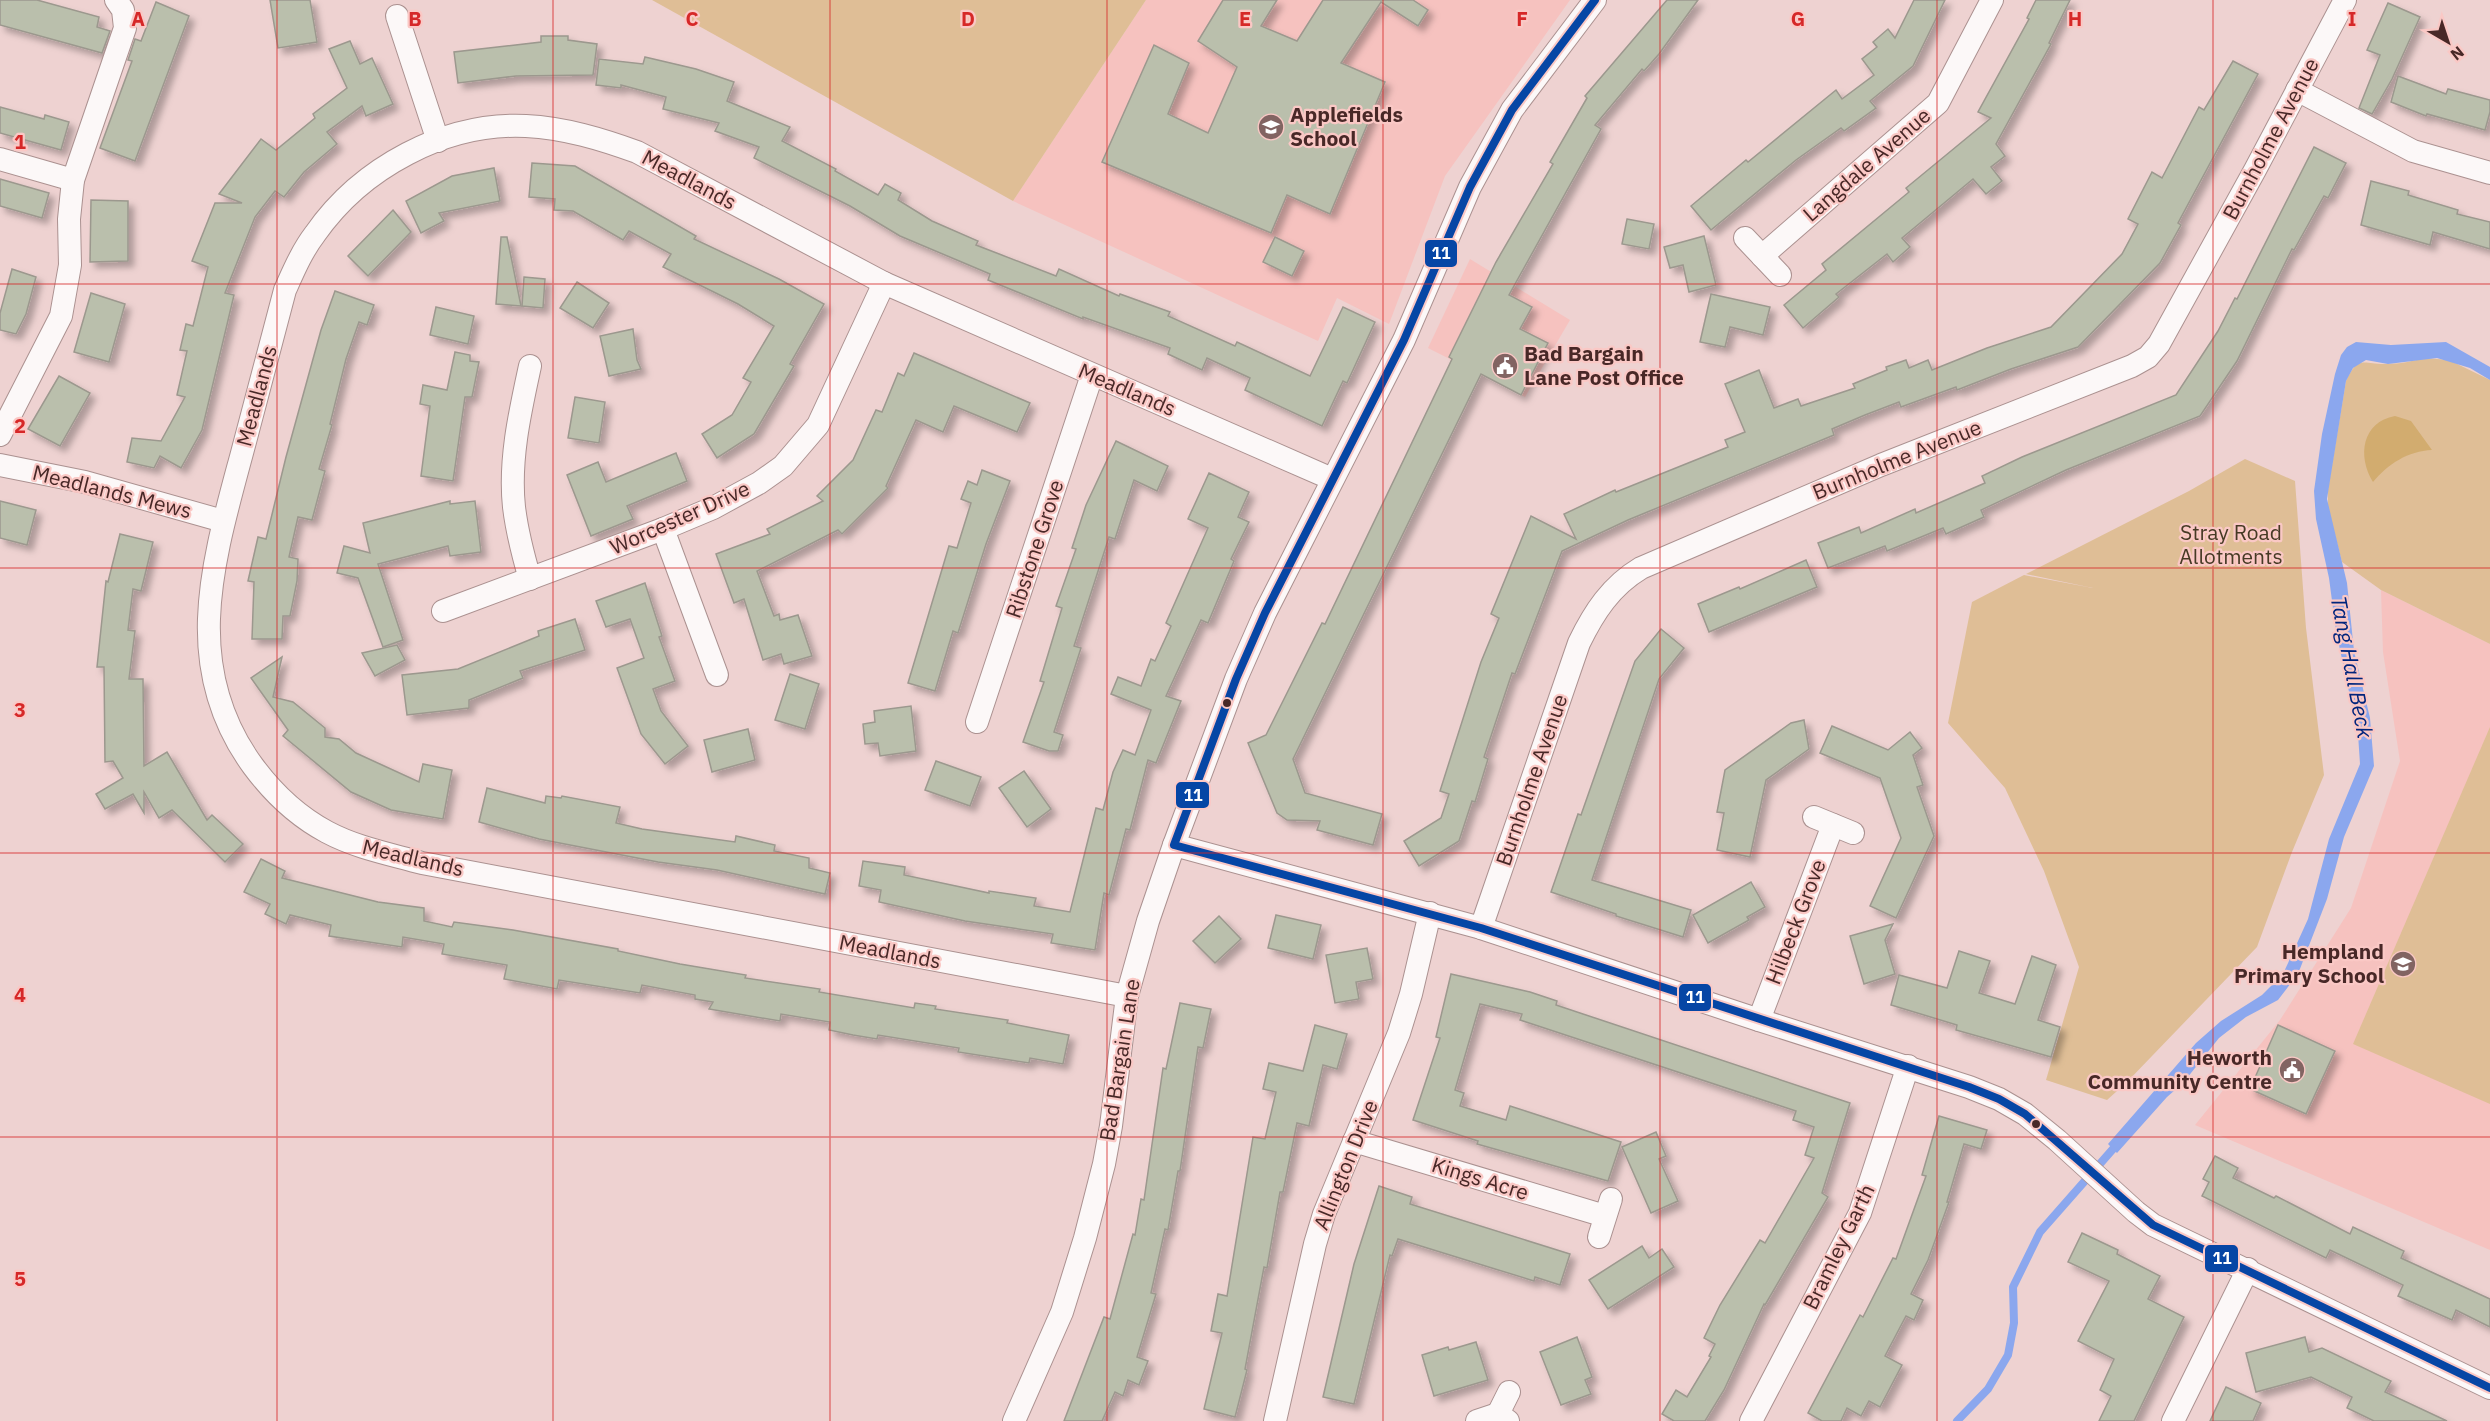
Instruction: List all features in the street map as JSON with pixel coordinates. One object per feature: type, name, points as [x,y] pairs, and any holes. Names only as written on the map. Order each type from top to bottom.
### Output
[{"type":"street","points":[[0,435],[61,316],[70,265],[69,219],[73,180],[125,28],[123,9],[116,0]]},
{"type":"street","name":"Bad Bargain Lane","points":[[1014,1421],[1062,1312],[1085,1239],[1111,1126],[1127,996],[1148,921],[1174,845],[1236,679],[1265,613],[1404,340],[1470,187],[1512,110],[1595,0]]},
{"type":"street","name":"Langdale Avenue","points":[[1762,256],[1938,103],[1992,0]]},
{"type":"street","name":"Burnholme Avenue","points":[[1482,928],[1579,642],[1590,619],[1622,580],[1641,568],[1881,465],[2132,366],[2148,357],[2159,344],[2344,0]]},
{"type":"street","points":[[397,16],[438,141]]},
{"type":"street","points":[[2297,90],[2413,151],[2490,173]]},
{"type":"street","name":"Meadlands","points":[[1127,996],[422,863],[357,846],[326,832],[294,810],[270,789],[227,724],[214,684],[208,648],[207,621],[210,583],[224,521],[285,290],[297,261],[337,205],[366,179],[397,159],[438,141],[490,128],[525,126],[564,131],[601,139],[637,152],[884,283],[1332,479]]},
{"type":"street","points":[[0,159],[73,180]]},
{"type":"street","points":[[1745,238],[1780,274]]},
{"type":"street","name":"Worcester Drive","points":[[443,611],[713,508],[759,483],[783,466],[818,425],[884,283]]},
{"type":"street","points":[[530,366],[516,441],[513,476],[518,530],[530,579]]},
{"type":"street","name":"Ribstone Grove","points":[[977,722],[1092,375]]},
{"type":"street","name":"Meadlands Mews","points":[[0,465],[85,482],[224,521]]},
{"type":"street","points":[[663,529],[717,675]]},
{"type":"street","name":"Hilbeck Grove","points":[[1759,1020],[1833,825]]},
{"type":"street","points":[[1174,845],[1482,928],[1759,1020],[1908,1066],[1999,1099],[2025,1114],[2153,1225],[2490,1388]]},
{"type":"street","name":"Allington Drive","points":[[1275,1421],[1315,1244],[1324,1214],[1399,1033],[1430,914]]},
{"type":"street","name":"Bramley Garth","points":[[1751,1421],[1860,1213],[1908,1066]]},
{"type":"street","name":"Kings Acre","points":[[1354,1142],[1605,1217]]},
{"type":"street","points":[[2173,1421],[2248,1269]]},
{"type":"street","points":[[1495,1419],[1509,1392]]},
{"type":"shaded area","name":"Applefields School","points":[[1146,0],[1570,0],[1445,176],[1389,324],[1337,298],[1318,341],[1013,201]]},
{"type":"shaded area","points":[[1470,259],[1570,320],[1525,397],[1428,348]]},
{"type":"shaded area","points":[[2395,416],[2411,421],[2432,450],[2415,453],[2399,460],[2373,482],[2365,462],[2364,451],[2369,433],[2384,419]]},
{"type":"shaded area","name":"Hempland Primary School","points":[[2381,590],[2490,644],[2490,1250],[2195,1125],[2280,1020],[2351,908],[2400,761],[2383,652]]},
{"type":"green space","points":[[652,0],[1146,0],[1013,201]]},
{"type":"green space","points":[[2425,358],[2449,360],[2490,380],[2490,644],[2381,590],[2342,562],[2328,508],[2328,489],[2346,381],[2351,373],[2358,364],[2362,363],[2392,364]]},
{"type":"green space","name":"Stray Road Allotments","points":[[2245,459],[2295,481],[2306,628],[2324,775],[2292,852],[2257,947],[2107,1100],[2046,1080],[2079,967],[2044,871],[2005,788],[1948,723],[1972,602],[2024,575],[2093,588],[2026,574],[2189,491]]},
{"type":"green space","points":[[2490,727],[2490,1104],[2353,1044]]},
{"type":"water","points":[[2356,342],[2391,345],[2446,342],[2490,367],[2490,380],[2470,368],[2437,358],[2388,364],[2366,360],[2353,368],[2346,381],[2327,499],[2347,583],[2354,651],[2370,718],[2374,766],[2344,837],[2327,899],[2298,974],[2278,1000],[2246,1017],[2219,1038],[2183,1083],[2167,1097],[2117,1153],[2108,1144],[2196,1043],[2221,1021],[2262,995],[2283,974],[2308,919],[2329,839],[2360,764],[2358,734],[2336,631],[2329,578],[2316,519],[2314,491],[2322,434],[2335,374],[2341,355],[2347,347]]},
{"type":"building","points":[[0,0],[37,0],[99,17],[97,27],[110,31],[102,53],[0,25]]},
{"type":"building","points":[[270,0],[310,0],[317,42],[278,48]]},
{"type":"building","points":[[1223,0],[1277,0],[1261,26],[1297,41],[1323,0],[1413,0],[1428,10],[1418,26],[1381,2],[1341,63],[1385,82],[1330,214],[1287,195],[1271,233],[1102,162],[1154,45],[1189,63],[1168,114],[1208,133],[1237,67],[1198,41]]},
{"type":"building","points":[[1667,0],[1698,0],[1659,54],[1644,71],[1642,69],[1595,125],[1601,129],[1509,295],[1532,307],[1520,329],[1548,343],[1521,395],[1481,374],[1293,759],[1305,793],[1382,814],[1373,845],[1317,830],[1320,821],[1287,820],[1277,813],[1248,743],[1266,735],[1322,623],[1325,624],[1452,359],[1449,357],[1496,262],[1553,164],[1550,162],[1587,98],[1585,96]]},
{"type":"building","points":[[1914,0],[1945,0],[1913,66],[1870,101],[1876,108],[1844,131],[1841,128],[1796,160],[1711,230],[1691,206],[1836,90],[1842,99],[1874,75],[1862,59],[1877,47],[1873,42],[1888,29],[1895,38]]},
{"type":"building","points":[[2036,0],[2070,0],[2049,43],[2051,44],[1996,144],[2005,156],[1991,167],[2002,181],[1986,194],[1973,179],[1902,238],[1910,247],[1893,262],[1887,254],[1836,294],[1839,297],[1803,328],[1784,305],[1826,270],[1822,264],[1909,192],[1906,188],[1991,118],[1978,112],[2029,19],[2027,18]]},
{"type":"building","points":[[156,2],[189,16],[135,161],[100,148],[132,61],[128,60],[135,39],[141,41]]},
{"type":"building","points":[[2388,3],[2420,17],[2392,79],[2372,114],[2359,108],[2380,55],[2367,50]]},
{"type":"building","points":[[541,36],[568,36],[568,40],[597,44],[593,75],[516,76],[458,83],[454,52],[541,42]]},
{"type":"building","points":[[350,41],[360,64],[372,58],[393,104],[366,116],[362,106],[327,132],[337,144],[304,172],[284,197],[275,191],[255,217],[225,293],[234,295],[202,430],[181,468],[160,456],[154,468],[127,462],[132,438],[161,441],[185,397],[177,395],[187,351],[180,350],[186,324],[193,326],[208,267],[192,261],[215,203],[242,203],[219,194],[261,139],[276,150],[315,118],[313,114],[347,88],[329,49]]},
{"type":"building","points":[[645,57],[696,69],[734,82],[727,101],[790,127],[782,141],[836,169],[835,171],[878,195],[885,184],[901,193],[898,200],[932,221],[978,241],[976,245],[1056,276],[1059,269],[1119,296],[1120,294],[1170,312],[1168,316],[1235,346],[1237,342],[1310,376],[1343,307],[1375,322],[1347,383],[1343,381],[1322,426],[1245,390],[1250,378],[1207,358],[1202,370],[1168,354],[1170,348],[1083,317],[1083,319],[988,280],[990,274],[900,236],[850,206],[754,158],[759,147],[715,131],[719,123],[663,109],[666,97],[621,85],[621,88],[596,85],[599,59],[643,64]]},
{"type":"building","points":[[2233,61],[2258,74],[2178,223],[2181,225],[2160,263],[2078,347],[1957,390],[1956,387],[1901,407],[1899,402],[1865,415],[1832,429],[1834,435],[1628,520],[1562,551],[1515,674],[1512,673],[1484,757],[1488,759],[1475,802],[1472,801],[1459,841],[1419,866],[1404,841],[1441,818],[1449,794],[1440,791],[1481,662],[1499,618],[1491,614],[1531,516],[1576,539],[1564,514],[1615,490],[1616,492],[1728,447],[1725,440],[1745,432],[1725,384],[1759,370],[1774,408],[1798,399],[1801,406],[1855,388],[1853,384],[1887,370],[1886,367],[1906,360],[1909,368],[1928,360],[1932,370],[1987,348],[2051,327],[2122,254],[2138,224],[2128,219],[2152,172],[2162,178],[2199,107],[2204,110]]},
{"type":"building","points":[[2398,76],[2446,94],[2448,89],[2490,100],[2490,112],[2485,130],[2427,114],[2426,116],[2391,102]]},
{"type":"building","points":[[0,107],[44,119],[45,115],[69,122],[61,150],[0,133]]},
{"type":"building","points":[[2314,147],[2346,163],[2328,198],[2324,196],[2294,250],[2292,249],[2237,361],[2200,416],[2066,470],[1981,510],[1984,517],[1946,534],[1943,528],[1887,551],[1885,546],[1828,568],[1818,543],[1859,527],[1861,533],[1915,509],[1916,513],[1985,483],[1982,476],[2022,457],[2176,395],[2218,331],[2235,298],[2237,299]]},
{"type":"building","points":[[532,163],[575,166],[696,236],[694,239],[779,279],[824,304],[790,364],[794,366],[754,434],[717,458],[702,434],[732,415],[751,382],[743,378],[774,326],[738,304],[663,267],[671,254],[629,231],[623,240],[573,211],[554,210],[555,199],[529,197]]},
{"type":"building","points":[[494,168],[500,201],[439,213],[444,221],[421,233],[406,201],[452,176]]},
{"type":"building","points":[[0,179],[49,193],[42,218],[0,206]]},
{"type":"building","points":[[2371,181],[2409,191],[2408,195],[2458,210],[2457,214],[2490,222],[2490,249],[2433,232],[2430,245],[2361,225]]},
{"type":"building","points":[[91,200],[128,201],[128,261],[90,262]]},
{"type":"building","points":[[393,210],[411,232],[368,276],[348,256]]},
{"type":"building","points":[[1627,219],[1654,224],[1649,249],[1622,244]]},
{"type":"building","points":[[1704,236],[1716,285],[1689,292],[1683,265],[1670,268],[1664,247]]},
{"type":"building","points":[[501,237],[507,237],[521,306],[496,304]]},
{"type":"building","points":[[1275,237],[1304,251],[1292,276],[1263,262]]},
{"type":"building","points":[[12,269],[36,277],[26,314],[16,334],[0,330],[0,313]]},
{"type":"building","points":[[524,277],[545,279],[543,308],[522,306]]},
{"type":"building","points":[[577,282],[609,303],[593,328],[560,308]]},
{"type":"building","points":[[335,291],[374,305],[367,325],[359,322],[346,359],[330,424],[332,425],[319,469],[325,471],[312,520],[298,517],[289,557],[298,559],[297,581],[290,616],[283,616],[282,639],[252,639],[254,582],[248,581],[258,537],[266,539],[321,330]]},
{"type":"building","points":[[91,293],[125,304],[109,362],[74,352]]},
{"type":"building","points":[[1711,294],[1770,307],[1763,335],[1730,327],[1725,347],[1700,342]]},
{"type":"building","points":[[436,307],[474,316],[468,344],[430,335]]},
{"type":"building","points":[[633,329],[637,360],[641,369],[609,376],[600,336]]},
{"type":"building","points":[[455,352],[470,355],[470,361],[479,362],[472,397],[465,397],[453,481],[421,476],[430,406],[420,404],[423,385],[447,390]]},
{"type":"building","points":[[914,353],[1030,403],[1017,432],[954,406],[943,432],[916,420],[886,486],[888,488],[842,534],[838,530],[757,571],[774,616],[779,614],[780,620],[798,615],[812,656],[784,664],[781,654],[763,660],[744,599],[734,603],[716,554],[770,534],[767,529],[823,501],[817,496],[853,460],[876,410],[882,412],[898,373],[904,376]]},
{"type":"building","points":[[59,376],[90,393],[60,446],[28,429]]},
{"type":"building","points":[[575,397],[605,402],[599,443],[568,438]]},
{"type":"building","points":[[1116,441],[1168,466],[1157,491],[1134,480],[1115,539],[1109,537],[1074,646],[1081,648],[1054,732],[1063,735],[1058,751],[1049,751],[1023,742],[1044,682],[1040,681],[1062,608],[1056,606],[1076,549],[1072,548],[1086,505]]},
{"type":"building","points":[[676,453],[687,481],[627,506],[633,519],[591,536],[567,475],[598,462],[606,482]]},
{"type":"building","points":[[982,470],[1010,481],[986,544],[958,633],[953,631],[935,691],[908,683],[949,546],[957,548],[971,503],[961,499],[968,481],[977,485]]},
{"type":"building","points":[[1209,473],[1249,492],[1238,517],[1249,522],[1231,559],[1234,561],[1208,623],[1201,620],[1166,696],[1181,701],[1156,763],[1148,760],[1130,830],[1126,829],[1109,895],[1104,893],[1095,950],[1051,943],[1053,934],[965,921],[879,902],[881,890],[859,886],[863,861],[905,867],[904,875],[989,893],[989,891],[1036,898],[1034,906],[1070,912],[1096,808],[1103,810],[1113,772],[1123,750],[1135,755],[1151,710],[1111,694],[1118,677],[1141,686],[1151,659],[1155,661],[1171,626],[1166,623],[1208,528],[1188,519]]},
{"type":"building","points":[[0,501],[36,510],[27,545],[0,538]]},
{"type":"building","points":[[450,501],[450,504],[475,501],[481,552],[450,556],[448,546],[378,564],[403,640],[383,647],[358,578],[337,573],[344,546],[370,553],[363,523]]},
{"type":"building","points":[[120,534],[153,542],[141,591],[133,589],[128,630],[135,631],[129,679],[143,679],[144,766],[167,752],[207,820],[212,815],[243,844],[225,862],[172,810],[159,818],[144,792],[144,813],[133,794],[105,809],[96,794],[123,778],[113,761],[105,762],[104,667],[97,667],[106,581],[108,582]]},
{"type":"building","points":[[1806,560],[1817,587],[1709,632],[1698,604],[1739,587],[1740,589]]},
{"type":"building","points":[[645,583],[662,636],[659,637],[675,681],[653,689],[661,711],[688,746],[665,764],[641,734],[617,668],[644,658],[630,619],[606,627],[596,601]]},
{"type":"building","points":[[575,619],[585,650],[520,671],[523,678],[469,700],[469,708],[407,715],[402,675],[458,669],[539,636],[538,631]]},
{"type":"building","points":[[1661,629],[1684,648],[1659,679],[1592,880],[1691,910],[1683,937],[1551,892],[1578,814],[1581,815],[1635,661]]},
{"type":"building","points":[[397,645],[405,660],[375,676],[362,653]]},
{"type":"building","points":[[282,657],[273,697],[293,702],[325,728],[325,737],[339,739],[356,753],[419,782],[423,764],[452,770],[443,819],[391,810],[351,792],[283,736],[288,730],[251,678]]},
{"type":"building","points":[[790,674],[819,684],[805,729],[775,720]]},
{"type":"building","points":[[911,706],[916,751],[880,756],[878,743],[865,744],[863,724],[875,722],[874,711]]},
{"type":"building","points":[[1804,720],[1809,749],[1766,780],[1750,857],[1717,850],[1724,813],[1717,812],[1725,770],[1791,723]]},
{"type":"building","points":[[1832,726],[1888,750],[1910,732],[1922,748],[1913,755],[1923,785],[1917,787],[1934,836],[1896,918],[1870,906],[1901,838],[1880,778],[1820,753]]},
{"type":"building","points":[[748,729],[755,760],[712,772],[704,740]]},
{"type":"building","points":[[936,761],[981,777],[970,806],[925,790]]},
{"type":"building","points":[[1024,771],[1051,809],[1027,827],[999,788]]},
{"type":"building","points":[[487,788],[545,803],[546,796],[561,798],[562,796],[620,807],[616,823],[642,829],[735,842],[736,836],[775,845],[774,851],[809,858],[809,868],[830,873],[825,894],[717,870],[658,862],[539,839],[479,822]]},
{"type":"building","points":[[261,859],[285,871],[282,878],[378,902],[424,908],[424,921],[452,927],[454,922],[513,930],[746,975],[745,978],[820,989],[819,992],[914,1008],[915,1003],[936,1006],[935,1009],[1008,1020],[1007,1023],[1069,1035],[1063,1064],[1030,1058],[1029,1063],[958,1052],[959,1048],[878,1035],[877,1039],[853,1035],[829,1030],[830,1022],[781,1014],[780,1021],[709,1009],[713,1002],[695,999],[695,995],[642,985],[640,993],[559,980],[557,989],[504,979],[507,965],[442,954],[444,944],[403,937],[402,947],[329,936],[331,925],[290,915],[286,924],[265,914],[270,904],[244,892]]},
{"type":"building","points":[[1751,882],[1765,907],[1747,917],[1749,920],[1708,943],[1693,915]]},
{"type":"building","points":[[1276,915],[1321,925],[1313,959],[1268,948]]},
{"type":"building","points":[[1219,916],[1241,939],[1215,963],[1193,941]]},
{"type":"building","points":[[1893,924],[1885,940],[1895,974],[1864,984],[1850,936]]},
{"type":"building","points":[[1367,948],[1373,979],[1356,982],[1359,999],[1335,1003],[1326,955]]},
{"type":"building","points":[[1959,951],[1990,961],[1979,993],[2015,1004],[2032,956],[2056,965],[2038,1020],[2060,1027],[2051,1057],[1956,1030],[1957,1025],[1891,1005],[1899,975],[1947,988]]},
{"type":"building","points":[[1451,974],[1530,992],[1557,1001],[1556,1005],[1850,1103],[1822,1193],[1828,1197],[1764,1304],[1724,1390],[1705,1421],[1674,1421],[1662,1414],[1676,1390],[1687,1397],[1711,1357],[1709,1356],[1715,1344],[1704,1338],[1720,1305],[1760,1240],[1765,1243],[1814,1158],[1805,1155],[1814,1127],[1793,1120],[1796,1111],[1520,1020],[1522,1014],[1480,1004],[1455,1090],[1464,1093],[1460,1106],[1506,1120],[1510,1106],[1621,1142],[1608,1181],[1477,1144],[1478,1141],[1413,1120],[1440,1038],[1436,1037]]},
{"type":"building","points":[[1180,1003],[1211,1009],[1203,1048],[1198,1047],[1180,1171],[1178,1171],[1168,1230],[1165,1229],[1151,1293],[1156,1294],[1137,1357],[1148,1361],[1139,1385],[1128,1380],[1123,1396],[1115,1392],[1102,1421],[1064,1421],[1104,1317],[1110,1319],[1133,1234],[1135,1235],[1141,1199],[1144,1200],[1163,1068],[1166,1069]]},
{"type":"building","points":[[1315,1025],[1347,1034],[1337,1069],[1323,1065],[1309,1126],[1297,1123],[1283,1192],[1280,1192],[1267,1268],[1264,1267],[1245,1369],[1247,1370],[1235,1417],[1204,1409],[1222,1333],[1211,1331],[1218,1294],[1227,1296],[1253,1137],[1265,1139],[1276,1092],[1263,1089],[1269,1063],[1303,1071]]},
{"type":"building","name":"Heworth Community Centre","points":[[2278,1025],[2335,1051],[2306,1114],[2250,1089]]},
{"type":"building","points":[[1939,1116],[1987,1130],[1981,1149],[1964,1144],[1947,1202],[1949,1202],[1928,1260],[1911,1294],[1923,1300],[1914,1320],[1906,1316],[1885,1356],[1902,1365],[1880,1407],[1869,1401],[1861,1416],[1847,1408],[1841,1421],[1822,1421],[1808,1413],[1860,1315],[1863,1317],[1893,1258],[1896,1259],[1926,1176],[1922,1175]]},
{"type":"building","points":[[1656,1132],[1666,1156],[1659,1159],[1678,1201],[1651,1213],[1622,1147]]},
{"type":"building","points":[[2215,1156],[2238,1168],[2233,1178],[2274,1198],[2276,1196],[2350,1234],[2353,1227],[2404,1251],[2401,1258],[2490,1299],[2490,1327],[2456,1310],[2452,1320],[2398,1296],[2403,1285],[2330,1250],[2326,1258],[2202,1196],[2209,1182],[2203,1179]]},
{"type":"building","points":[[1379,1186],[1412,1197],[1410,1204],[1570,1254],[1560,1285],[1535,1277],[1534,1281],[1398,1239],[1392,1256],[1390,1255],[1354,1404],[1323,1397],[1354,1264]]},
{"type":"building","points":[[2082,1233],[2118,1250],[2117,1254],[2160,1276],[2148,1299],[2184,1317],[2134,1421],[2099,1421],[2111,1396],[2100,1390],[2114,1359],[2078,1341],[2109,1281],[2068,1262]]},
{"type":"building","points":[[1642,1246],[1649,1258],[1662,1249],[1674,1267],[1608,1309],[1589,1280]]},
{"type":"building","points":[[1577,1337],[1592,1377],[1585,1380],[1591,1394],[1561,1405],[1540,1352]]},
{"type":"building","points":[[2305,1337],[2309,1352],[2322,1348],[2391,1381],[2385,1392],[2447,1421],[2374,1421],[2347,1408],[2352,1397],[2311,1377],[2256,1392],[2246,1353]]},
{"type":"building","points":[[1476,1342],[1488,1380],[1434,1396],[1422,1355]]},
{"type":"building","points":[[2226,1387],[2261,1403],[2253,1421],[2210,1421]]},
{"type":"waterway","name":"Tang Hall Beck","points":[[1957,1421],[1988,1389],[2008,1355],[2014,1323],[2013,1287],[2040,1232],[2120,1141]]},
{"type":"transit line","name":"11","points":[[1595,0],[1512,110],[1470,187],[1404,340],[1265,613],[1236,679],[1174,845],[1481,928],[1969,1087],[1999,1099],[2025,1114],[2153,1225],[2490,1388]]},
{"type":"place","name":"Applefields School","points":[[1271,127]]},
{"type":"place","name":"Bad Bargain Lane Post Office","points":[[1505,366]]},
{"type":"place","name":"Hempland Primary School","points":[[2403,964]]},
{"type":"place","name":"Heworth Community Centre","points":[[2292,1070]]}]
